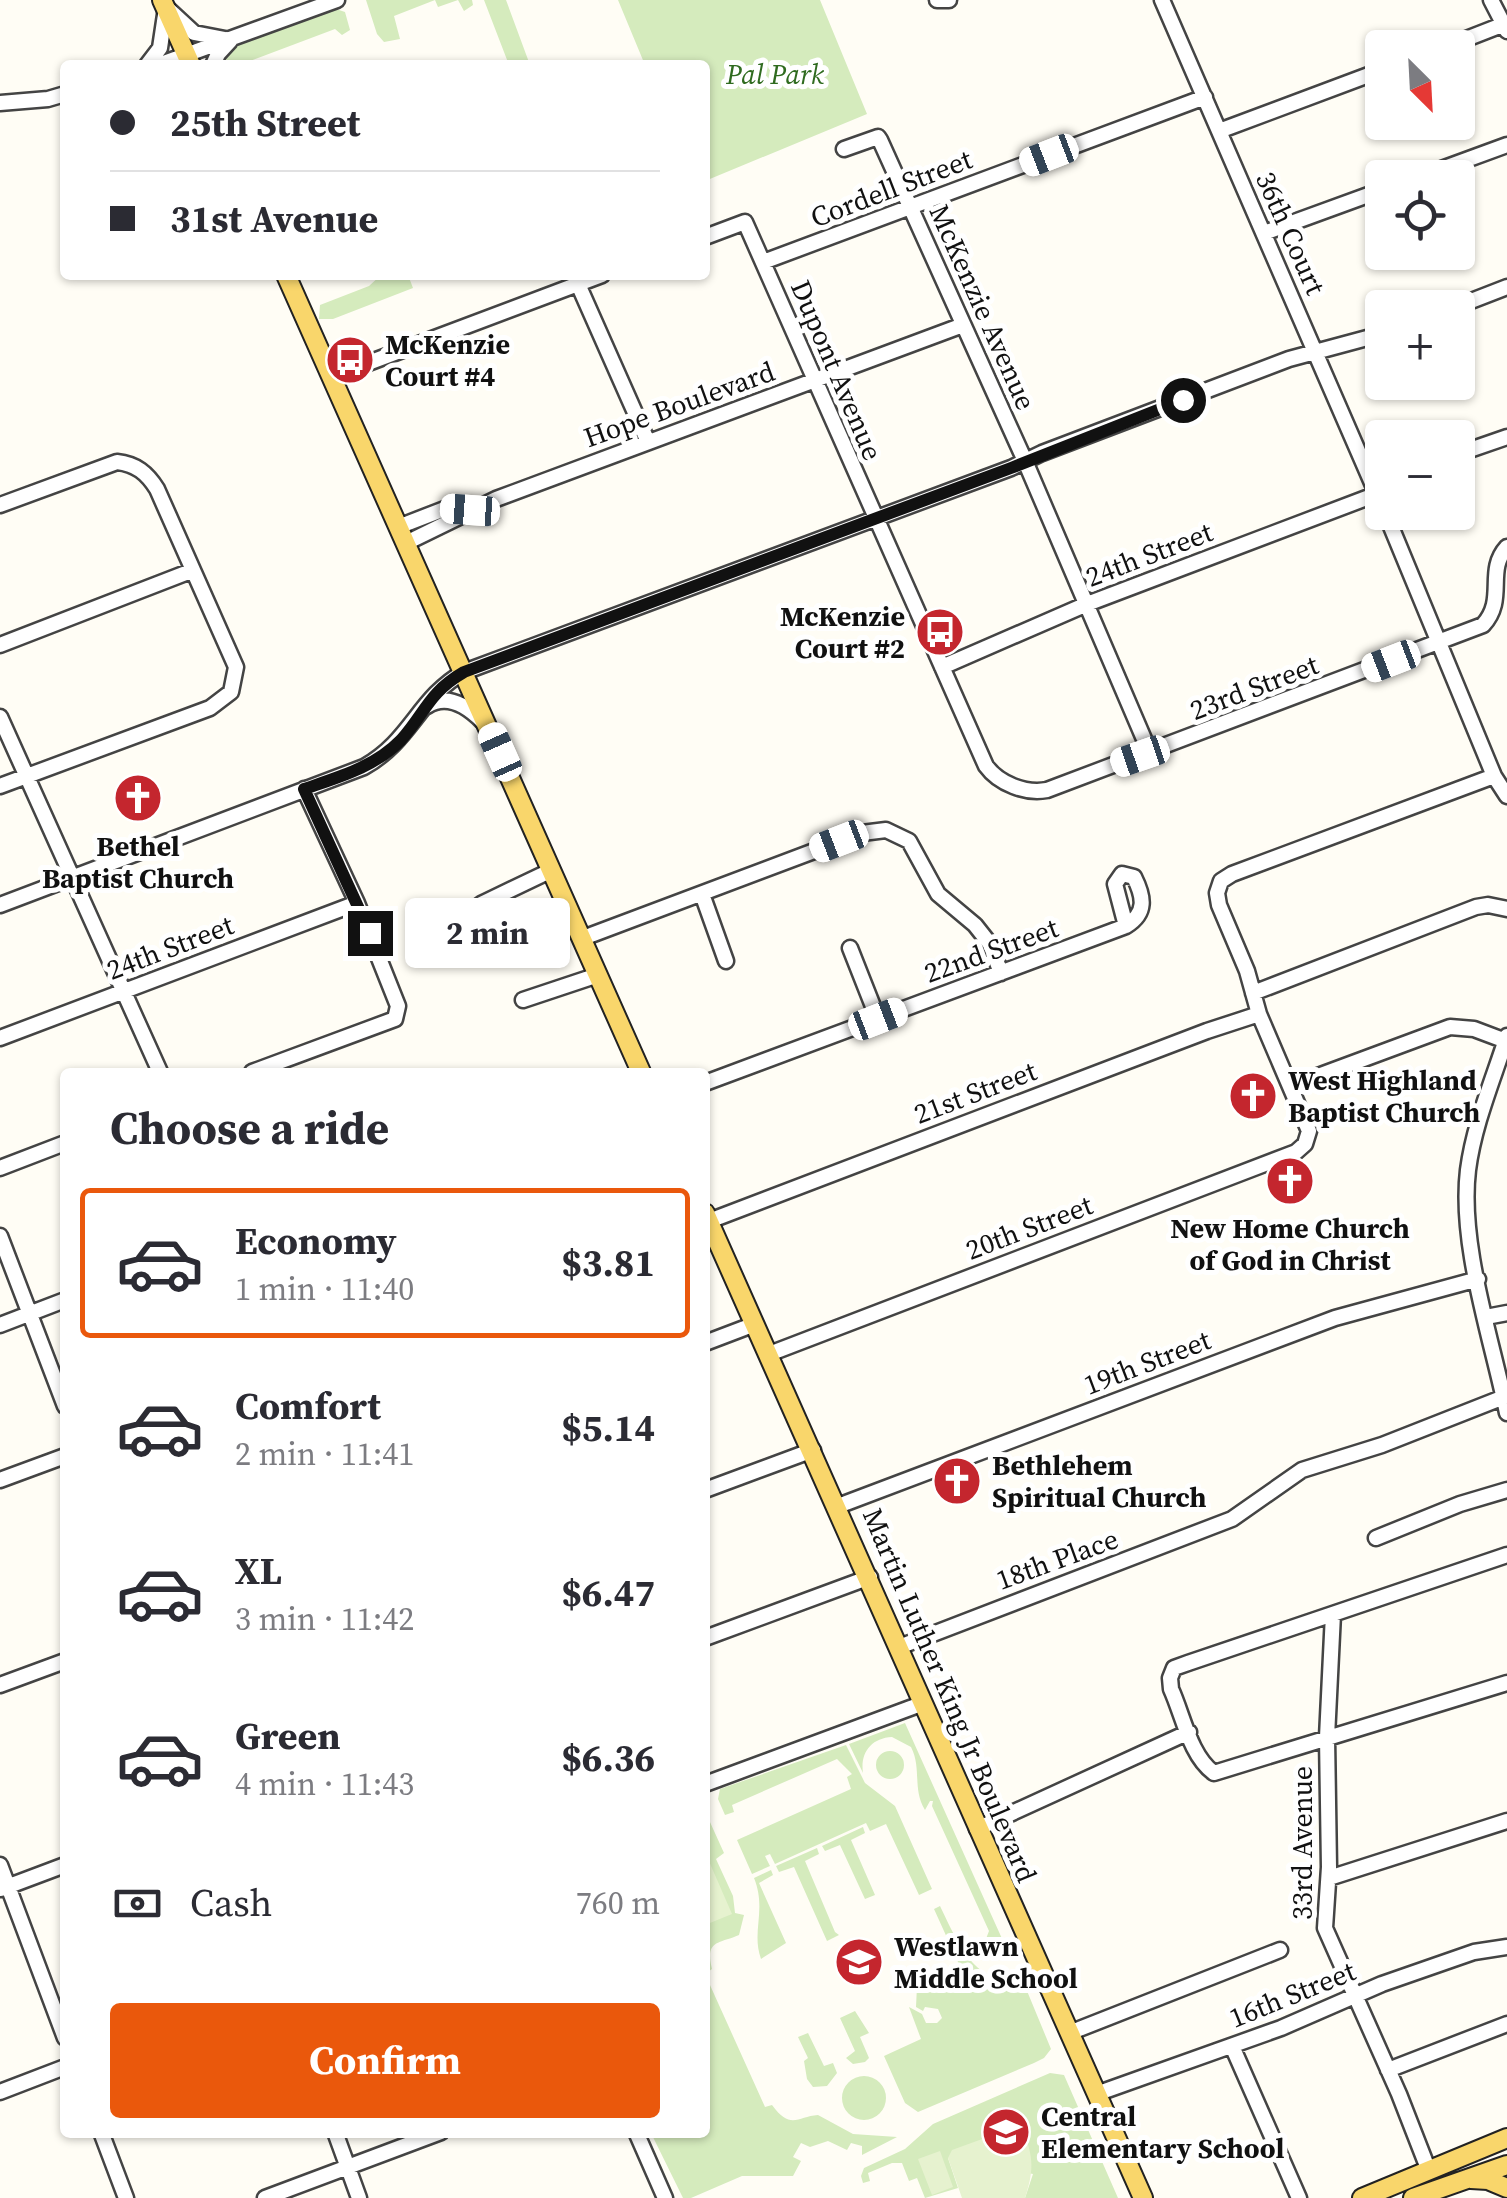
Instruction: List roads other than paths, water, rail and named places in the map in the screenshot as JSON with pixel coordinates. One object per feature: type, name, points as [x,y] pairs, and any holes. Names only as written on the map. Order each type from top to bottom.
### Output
[{"type":"main road","points":[[164,4],[189,60]]},
{"type":"main road","points":[[288,280],[640,1068]]},
{"type":"main road","name":"Martin Luther King Jr Boulevard","points":[[710,1224],[1144,2198]]},
{"type":"main road","points":[[1362,2198],[1507,2138]]},
{"type":"main road","points":[[1413,2198],[1507,2164]]},
{"type":"main road","points":[[1466,2178],[1488,2180],[1507,2188]]},
{"type":"street","points":[[189,60],[337,0]]},
{"type":"street","points":[[936,0],[949,0]]},
{"type":"street","name":"36th Court","points":[[1162,0],[1365,463]]},
{"type":"street","points":[[1475,37],[1506,27],[1492,0]]},
{"type":"street","points":[[164,4],[194,33],[231,40]]},
{"type":"street","points":[[151,60],[160,48],[164,4]]},
{"type":"street","points":[[215,60],[231,40]]},
{"type":"street","points":[[1219,131],[1365,76]]},
{"type":"street","points":[[0,103],[60,95]]},
{"type":"street","name":"Cordell Street","points":[[763,262],[1205,97]]},
{"type":"street","name":"McKenzie Avenue","points":[[844,149],[878,137],[1025,461],[1150,752]]},
{"type":"street","points":[[1465,160],[1507,144]]},
{"type":"street","points":[[1264,233],[1365,196]]},
{"type":"street","name":"Dupont Avenue","points":[[710,235],[745,222],[986,766],[1000,779],[1027,791]]},
{"type":"street","points":[[331,377],[589,280]]},
{"type":"street","points":[[578,284],[648,442]]},
{"type":"street","points":[[1475,300],[1507,287]]},
{"type":"street","name":"Hope Boulevard","points":[[402,535],[452,522],[470,510],[962,325]]},
{"type":"street","points":[[0,905],[364,767],[402,738],[443,684],[464,672],[1289,359],[1365,339]]},
{"type":"street","points":[[1475,448],[1507,437]]},
{"type":"street","points":[[0,505],[117,462],[141,470],[157,489],[236,667],[230,692],[210,708],[0,786]]},
{"type":"street","name":"24th Street","points":[[942,667],[1088,604],[1365,502]]},
{"type":"street","name":"36th Court","points":[[1394,530],[1494,776],[1507,796]]},
{"type":"street","name":"23rd Street","points":[[1027,791],[1047,790],[1483,625],[1498,600],[1496,565],[1507,547]]},
{"type":"street","points":[[0,644],[192,572]]},
{"type":"street","points":[[422,709],[434,701],[453,702],[488,726]]},
{"type":"street","points":[[0,716],[158,1068]]},
{"type":"street","points":[[1494,776],[1232,874],[1221,880],[1217,892],[1259,1014],[1290,1086],[1450,1026],[1506,1039],[1468,1168],[1467,1217],[1507,1413]]},
{"type":"street","points":[[263,1068],[394,1019],[398,1006],[357,902],[304,789]]},
{"type":"street","points":[[582,938],[862,833],[886,830],[902,836],[917,851],[938,894],[982,934],[1002,973]]},
{"type":"street","points":[[481,904],[552,870]]},
{"type":"street","points":[[702,894],[726,962]]},
{"type":"street","name":"24th Street","points":[[0,1038],[357,902]]},
{"type":"street","points":[[1253,993],[1464,911],[1488,905],[1507,909]]},
{"type":"street","name":"22nd Street","points":[[710,1082],[1126,926]]},
{"type":"street","points":[[850,948],[878,1019]]},
{"type":"street","points":[[523,1000],[598,975]]},
{"type":"street","name":"21st Street","points":[[710,1216],[1259,1014]]},
{"type":"street","name":"20th Street","points":[[769,1354],[1284,1157],[1306,1144],[1309,1130],[1290,1086]]},
{"type":"street","points":[[0,1168],[60,1145]]},
{"type":"street","points":[[0,1236],[60,1393]]},
{"type":"street","name":"19th Street","points":[[838,1506],[1335,1318],[1478,1279]]},
{"type":"street","points":[[0,1325],[60,1302]]},
{"type":"street","points":[[1486,1317],[1507,1313]]},
{"type":"street","points":[[710,1341],[755,1324]]},
{"type":"street","name":"18th Place","points":[[899,1646],[1232,1520],[1302,1470],[1382,1446],[1504,1397]]},
{"type":"street","points":[[710,1488],[813,1450]]},
{"type":"street","points":[[0,1480],[60,1458]]},
{"type":"street","points":[[1376,1538],[1460,1504],[1507,1490]]},
{"type":"street","points":[[1507,1555],[1174,1668],[1170,1678],[1203,1765],[1214,1772],[1507,1683]]},
{"type":"street","points":[[710,1636],[870,1578]]},
{"type":"street","name":"33rd Avenue","points":[[1333,1614],[1325,1928],[1429,2171]]},
{"type":"street","points":[[0,1685],[60,1663]]},
{"type":"street","points":[[710,1782],[921,1704]]},
{"type":"street","points":[[977,1829],[1188,1732]]},
{"type":"street","points":[[1329,1878],[1507,1822]]},
{"type":"street","points":[[0,1865],[4,1888],[60,2026]]},
{"type":"street","points":[[4,1888],[60,1867]]},
{"type":"street","name":"16th Street","points":[[1096,2094],[1282,2028],[1354,1995],[1474,1952],[1507,1948]]},
{"type":"street","points":[[1069,2034],[1280,1950]]},
{"type":"street","points":[[1388,2070],[1507,2024]]},
{"type":"street","points":[[1232,2046],[1298,2198]]},
{"type":"street","points":[[0,2092],[60,2069]]},
{"type":"street","points":[[103,2138],[126,2198]]},
{"type":"street","points":[[337,2138],[359,2198]]},
{"type":"street","points":[[264,2198],[425,2138]]},
{"type":"street","points":[[639,2138],[665,2198]]},
{"type":"place","name":"McKenzie Court #4","points":[[350,360]]},
{"type":"place","name":"McKenzie Court #2","points":[[940,632]]},
{"type":"place","name":"Bethel Baptist Church","points":[[138,798]]},
{"type":"place","name":"West Highland Baptist Church","points":[[1253,1096]]},
{"type":"place","name":"New Home Church of God in Christ","points":[[1290,1181]]},
{"type":"place","name":"Bethlehem Spiritual Church","points":[[957,1481]]},
{"type":"place","name":"Westlawn Middle School","points":[[859,1962]]},
{"type":"place","name":"Central Elementary School","points":[[1006,2132]]},
{"type":"park label","name":"Pal Park","points":[[775,74]]}]
